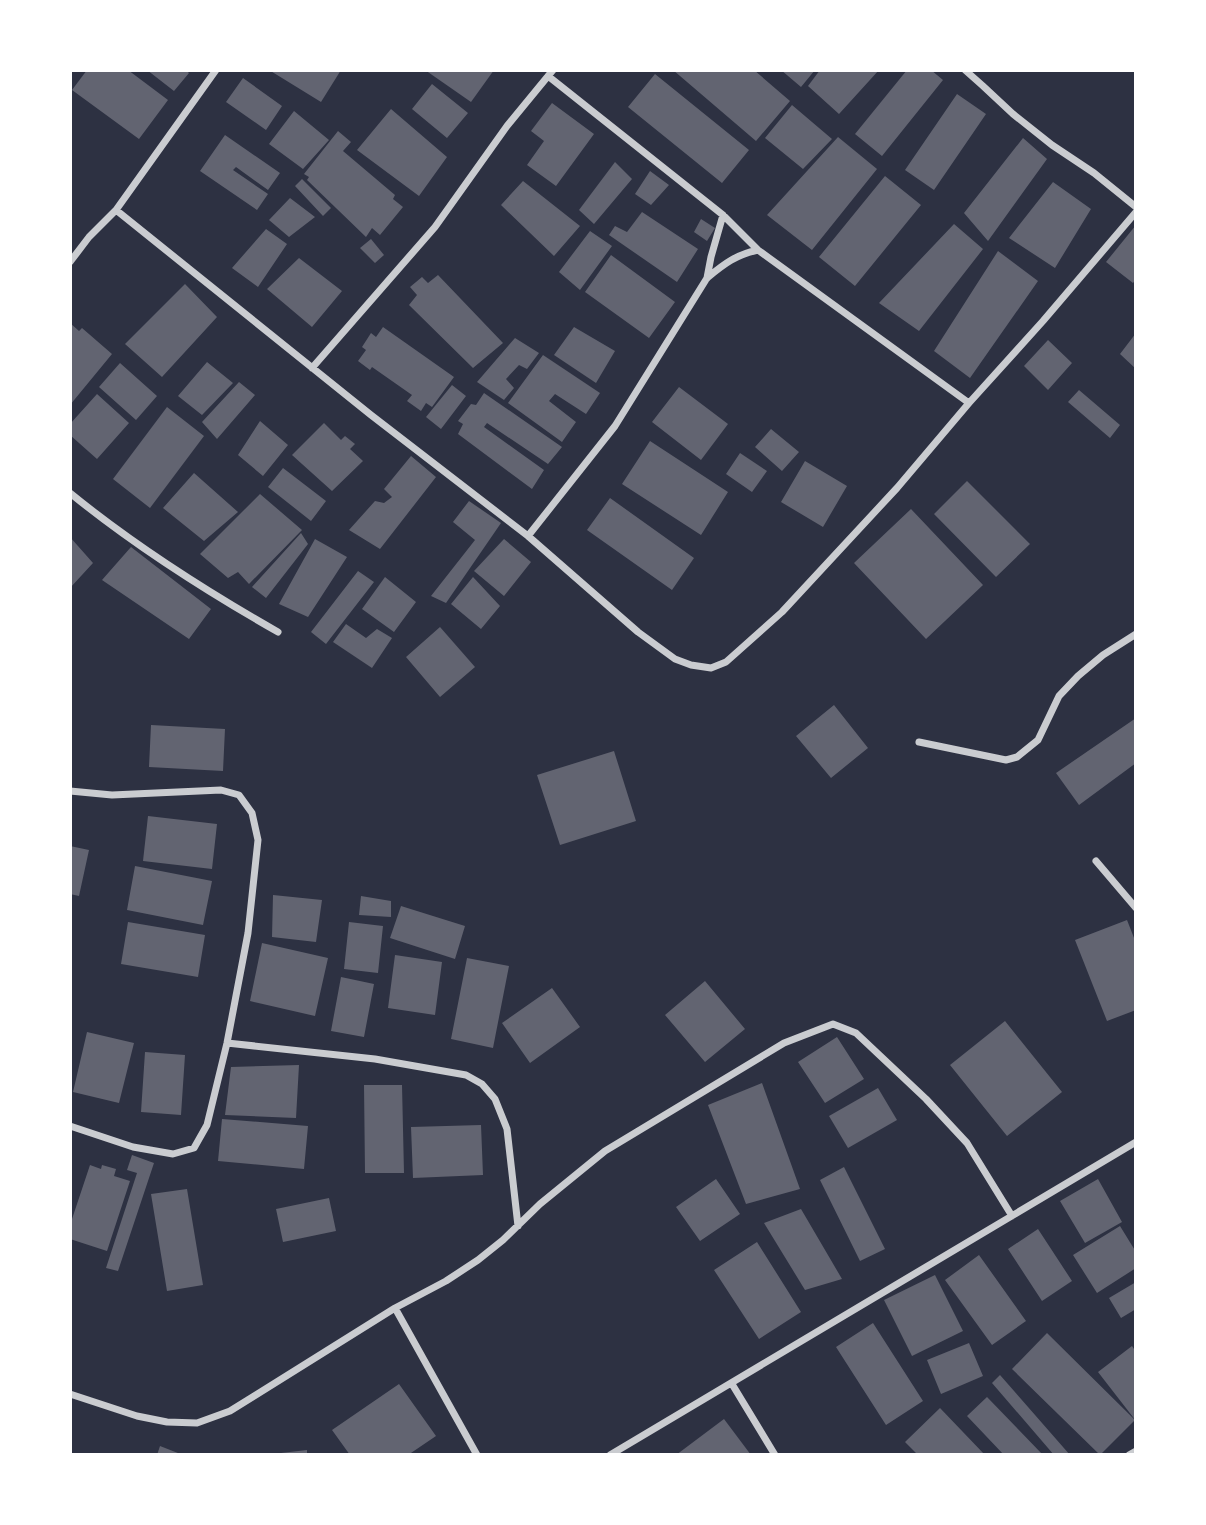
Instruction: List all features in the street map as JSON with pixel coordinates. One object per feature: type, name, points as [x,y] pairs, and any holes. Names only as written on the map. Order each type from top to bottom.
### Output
[{"type":"street","points":[[70,262],[89,237],[116,210],[216,70]]},
{"type":"street","points":[[116,210],[312,368],[528,536],[638,632],[675,659],[711,668],[726,662],[782,612],[897,488],[1043,321],[1136,209],[1094,173],[1013,114],[965,70]]},
{"type":"street","points":[[312,368],[435,227],[507,126],[550,73],[723,215],[758,250],[969,403]]},
{"type":"street","points":[[707,278],[723,215]]},
{"type":"street","points":[[528,536],[615,426],[707,278],[727,261],[758,250]]},
{"type":"street","points":[[70,493],[159,558],[278,632]]},
{"type":"street","points":[[919,741],[1012,760],[1038,740],[1059,696],[1078,676],[1103,655],[1136,634]]},
{"type":"street","points":[[70,791],[112,794],[221,790],[239,795],[251,813],[258,840],[248,933],[227,1043],[207,1125],[194,1148],[173,1154],[133,1147],[70,1126]]},
{"type":"street","points":[[1096,860],[1136,908]]},
{"type":"street","points":[[70,1394],[137,1416],[167,1422],[197,1423],[230,1411],[395,1308],[446,1281],[478,1260],[540,1204],[605,1151],[784,1043],[833,1024],[856,1033],[926,1099],[967,1143],[1012,1216]]},
{"type":"street","points":[[227,1043],[375,1059],[466,1075],[482,1084],[495,1099],[507,1129],[518,1226]]},
{"type":"street","points":[[610,1455],[1136,1142]]},
{"type":"street","points":[[395,1308],[477,1455]]},
{"type":"street","points":[[732,1384],[775,1455]]},
{"type":"street","points":[[1129,1455],[1136,1451]]},
{"type":"building","points":[[87,70],[128,70],[168,100],[139,139],[72,90]]},
{"type":"building","points":[[147,70],[186,70],[189,73],[174,91]]},
{"type":"building","points":[[269,70],[341,70],[321,102]]},
{"type":"building","points":[[425,70],[494,70],[471,102]]},
{"type":"building","points":[[673,70],[754,70],[790,101],[756,141]]},
{"type":"building","points":[[781,70],[815,70],[801,87]]},
{"type":"building","points":[[820,70],[879,70],[839,114],[808,86]]},
{"type":"building","points":[[907,70],[931,70],[943,80],[882,156],[855,134]]},
{"type":"building","points":[[655,74],[749,150],[722,183],[628,107]]},
{"type":"building","points":[[243,78],[282,106],[266,130],[226,102]]},
{"type":"building","points":[[432,84],[468,113],[447,138],[412,109]]},
{"type":"building","points":[[957,94],[986,114],[934,190],[905,170]]},
{"type":"building","points":[[552,103],[594,134],[556,186],[527,165],[544,141],[531,131]]},
{"type":"building","points":[[792,105],[832,139],[803,169],[765,138]]},
{"type":"building","points":[[391,109],[447,157],[419,196],[357,150]]},
{"type":"building","points":[[294,111],[329,140],[303,169],[269,144]]},
{"type":"building","points":[[338,131],[351,142],[343,151],[395,195],[393,199],[403,207],[380,235],[372,228],[366,237],[304,174]]},
{"type":"building","points":[[225,135],[280,173],[268,190],[236,167],[233,170],[268,194],[257,210],[200,171]]},
{"type":"building","points":[[838,137],[877,169],[812,250],[767,215]]},
{"type":"building","points":[[1023,138],[1047,159],[988,241],[964,213]]},
{"type":"building","points":[[615,162],[632,179],[594,224],[579,210]]},
{"type":"building","points":[[650,171],[669,185],[651,205],[635,194]]},
{"type":"building","points":[[885,176],[921,205],[855,286],[819,257]]},
{"type":"building","points":[[302,179],[331,208],[323,216],[295,186]]},
{"type":"building","points":[[523,181],[580,226],[554,256],[501,205]]},
{"type":"building","points":[[1053,182],[1091,209],[1055,268],[1009,238]]},
{"type":"building","points":[[290,198],[315,217],[289,237],[269,220]]},
{"type":"building","points":[[642,212],[698,249],[677,282],[609,235],[615,226],[627,232]]},
{"type":"building","points":[[701,219],[715,228],[707,241],[694,232]]},
{"type":"building","points":[[954,224],[983,249],[919,331],[879,303]]},
{"type":"building","points":[[1136,225],[1136,279],[1133,283],[1106,262]]},
{"type":"building","points":[[266,229],[287,244],[258,287],[232,268]]},
{"type":"building","points":[[590,231],[612,246],[580,290],[559,272]]},
{"type":"building","points":[[371,239],[384,255],[375,263],[360,248]]},
{"type":"building","points":[[998,251],[1038,281],[970,378],[934,351]]},
{"type":"building","points":[[611,255],[675,302],[649,338],[585,292]]},
{"type":"building","points":[[299,258],[342,291],[312,327],[267,289]]},
{"type":"building","points":[[438,275],[503,343],[473,368],[409,305],[417,295],[410,287],[422,277],[428,283]]},
{"type":"building","points":[[185,284],[217,317],[162,377],[125,344]]},
{"type":"building","points":[[70,323],[79,331],[82,328],[112,354],[70,405]]},
{"type":"building","points":[[383,327],[454,377],[432,407],[426,403],[421,411],[407,401],[412,395],[372,367],[370,370],[358,361],[366,350],[362,347],[371,333],[376,337]]},
{"type":"building","points":[[574,327],[615,351],[596,383],[554,355]]},
{"type":"building","points":[[1136,333],[1136,369],[1120,354]]},
{"type":"building","points":[[515,338],[539,353],[527,369],[519,365],[506,379],[514,388],[504,400],[477,382]]},
{"type":"building","points":[[1048,340],[1072,363],[1048,390],[1024,366]]},
{"type":"building","points":[[543,355],[600,393],[586,414],[555,394],[549,401],[576,422],[562,442],[508,403]]},
{"type":"building","points":[[207,362],[233,383],[202,415],[178,396]]},
{"type":"building","points":[[120,363],[157,396],[136,420],[99,387]]},
{"type":"building","points":[[239,382],[255,395],[217,439],[202,422]]},
{"type":"building","points":[[452,385],[466,396],[441,429],[426,417]]},
{"type":"building","points":[[679,387],[728,424],[701,460],[652,422]]},
{"type":"building","points":[[1079,390],[1120,425],[1110,438],[1068,402]]},
{"type":"building","points":[[484,393],[562,447],[548,464],[487,423],[484,427],[544,470],[532,489],[458,434],[463,424],[458,421],[471,404],[476,405]]},
{"type":"building","points":[[97,394],[129,423],[97,459],[70,435],[70,424]]},
{"type":"building","points":[[167,407],[204,436],[150,508],[113,479]]},
{"type":"building","points":[[260,421],[288,445],[263,476],[238,455]]},
{"type":"building","points":[[324,423],[341,440],[345,436],[355,444],[350,449],[363,461],[332,491],[292,455]]},
{"type":"building","points":[[771,429],[799,452],[782,471],[755,447]]},
{"type":"building","points":[[650,441],[728,492],[701,535],[622,484]]},
{"type":"building","points":[[740,453],[767,471],[752,492],[726,474]]},
{"type":"building","points":[[411,456],[436,477],[380,549],[349,530],[375,501],[384,503],[392,497],[384,489]]},
{"type":"building","points":[[805,461],[847,486],[823,527],[781,502]]},
{"type":"building","points":[[283,468],[326,501],[311,521],[268,487]]},
{"type":"building","points":[[194,473],[238,512],[204,541],[163,508]]},
{"type":"building","points":[[967,481],[1030,544],[996,577],[934,514]]},
{"type":"building","points":[[260,494],[302,530],[249,584],[238,572],[228,578],[200,554]]},
{"type":"building","points":[[610,498],[694,558],[672,590],[587,530]]},
{"type":"building","points":[[469,501],[501,523],[446,603],[431,596],[475,540],[453,522]]},
{"type":"building","points":[[911,509],[983,585],[926,639],[854,563]]},
{"type":"building","points":[[301,533],[308,544],[266,598],[252,587]]},
{"type":"building","points":[[70,537],[93,563],[70,588]]},
{"type":"building","points":[[315,539],[347,557],[308,617],[279,604]]},
{"type":"building","points":[[504,539],[531,562],[504,596],[474,571]]},
{"type":"building","points":[[131,547],[211,609],[189,639],[102,580]]},
{"type":"building","points":[[358,571],[374,582],[326,644],[311,632]]},
{"type":"building","points":[[385,577],[416,602],[394,632],[362,609]]},
{"type":"building","points":[[473,577],[500,606],[481,629],[451,604]]},
{"type":"building","points":[[346,624],[366,638],[377,629],[392,638],[372,668],[333,642]]},
{"type":"building","points":[[440,627],[475,667],[440,697],[406,657]]},
{"type":"building","points":[[834,705],[868,748],[831,778],[796,736]]},
{"type":"building","points":[[1136,718],[1136,763],[1079,805],[1056,773]]},
{"type":"building","points":[[151,725],[225,729],[223,771],[149,767]]},
{"type":"building","points":[[614,751],[636,821],[560,845],[537,775]]},
{"type":"building","points":[[148,816],[217,824],[212,869],[143,861]]},
{"type":"building","points":[[70,846],[89,850],[79,896],[70,894]]},
{"type":"building","points":[[135,866],[212,881],[203,925],[127,910]]},
{"type":"building","points":[[273,895],[322,900],[316,942],[272,937]]},
{"type":"building","points":[[361,896],[391,901],[391,917],[359,915]]},
{"type":"building","points":[[401,906],[465,926],[455,959],[390,938]]},
{"type":"building","points":[[1127,920],[1136,943],[1136,1010],[1107,1021],[1075,940]]},
{"type":"building","points":[[128,922],[205,935],[198,977],[121,964]]},
{"type":"building","points":[[349,922],[383,926],[378,973],[344,969]]},
{"type":"building","points":[[262,943],[328,958],[315,1016],[250,1001]]},
{"type":"building","points":[[395,955],[442,962],[435,1015],[388,1008]]},
{"type":"building","points":[[467,958],[509,966],[493,1048],[451,1039]]},
{"type":"building","points":[[341,977],[374,984],[364,1037],[331,1031]]},
{"type":"building","points":[[705,981],[745,1029],[705,1062],[665,1015]]},
{"type":"building","points":[[552,988],[580,1027],[530,1063],[502,1023]]},
{"type":"building","points":[[1005,1021],[1062,1092],[1007,1136],[950,1065]]},
{"type":"building","points":[[87,1032],[134,1043],[119,1103],[73,1092]]},
{"type":"building","points":[[837,1037],[864,1079],[825,1103],[798,1062]]},
{"type":"building","points":[[145,1052],[185,1055],[181,1115],[141,1112]]},
{"type":"building","points":[[299,1065],[296,1118],[225,1115],[231,1067]]},
{"type":"building","points":[[762,1083],[800,1189],[746,1204],[708,1105]]},
{"type":"building","points":[[364,1085],[402,1085],[404,1173],[365,1173]]},
{"type":"building","points":[[878,1088],[897,1120],[848,1148],[829,1116]]},
{"type":"building","points":[[222,1119],[308,1126],[304,1169],[218,1161]]},
{"type":"building","points":[[481,1125],[483,1175],[413,1178],[411,1127]]},
{"type":"building","points":[[132,1155],[154,1163],[118,1271],[106,1268],[137,1173],[127,1170]]},
{"type":"building","points":[[90,1165],[101,1169],[102,1165],[116,1169],[114,1176],[130,1181],[107,1251],[70,1239],[70,1225]]},
{"type":"building","points":[[844,1167],[885,1249],[860,1261],[820,1180]]},
{"type":"building","points":[[716,1179],[740,1214],[700,1241],[676,1207]]},
{"type":"building","points":[[1098,1179],[1122,1222],[1085,1243],[1060,1201]]},
{"type":"building","points":[[187,1189],[203,1285],[167,1291],[151,1194]]},
{"type":"building","points":[[329,1198],[336,1231],[283,1242],[276,1209]]},
{"type":"building","points":[[801,1209],[842,1279],[805,1290],[764,1223]]},
{"type":"building","points":[[1120,1226],[1136,1252],[1136,1268],[1097,1293],[1073,1255]]},
{"type":"building","points":[[1038,1229],[1072,1281],[1042,1301],[1008,1249]]},
{"type":"building","points":[[757,1242],[801,1312],[759,1339],[714,1270]]},
{"type":"building","points":[[979,1255],[1026,1321],[992,1345],[945,1280]]},
{"type":"building","points":[[935,1275],[963,1331],[912,1356],[884,1300]]},
{"type":"building","points":[[1136,1282],[1136,1309],[1121,1318],[1109,1298]]},
{"type":"building","points":[[873,1323],[923,1401],[886,1425],[836,1347]]},
{"type":"building","points":[[1047,1333],[1135,1420],[1100,1455],[1012,1369]]},
{"type":"building","points":[[969,1343],[983,1376],[941,1394],[927,1360]]},
{"type":"building","points":[[1132,1346],[1136,1352],[1136,1421],[1098,1372]]},
{"type":"building","points":[[1000,1375],[1070,1455],[1054,1455],[992,1383]]},
{"type":"building","points":[[399,1384],[436,1436],[408,1455],[350,1455],[332,1430]]},
{"type":"building","points":[[987,1397],[1043,1455],[1004,1455],[967,1416]]},
{"type":"building","points":[[940,1408],[985,1455],[918,1455],[905,1442]]},
{"type":"building","points":[[724,1419],[751,1455],[676,1455]]},
{"type":"building","points":[[160,1446],[183,1455],[157,1455]]},
{"type":"building","points":[[307,1450],[307,1455],[281,1455],[281,1453]]}]
